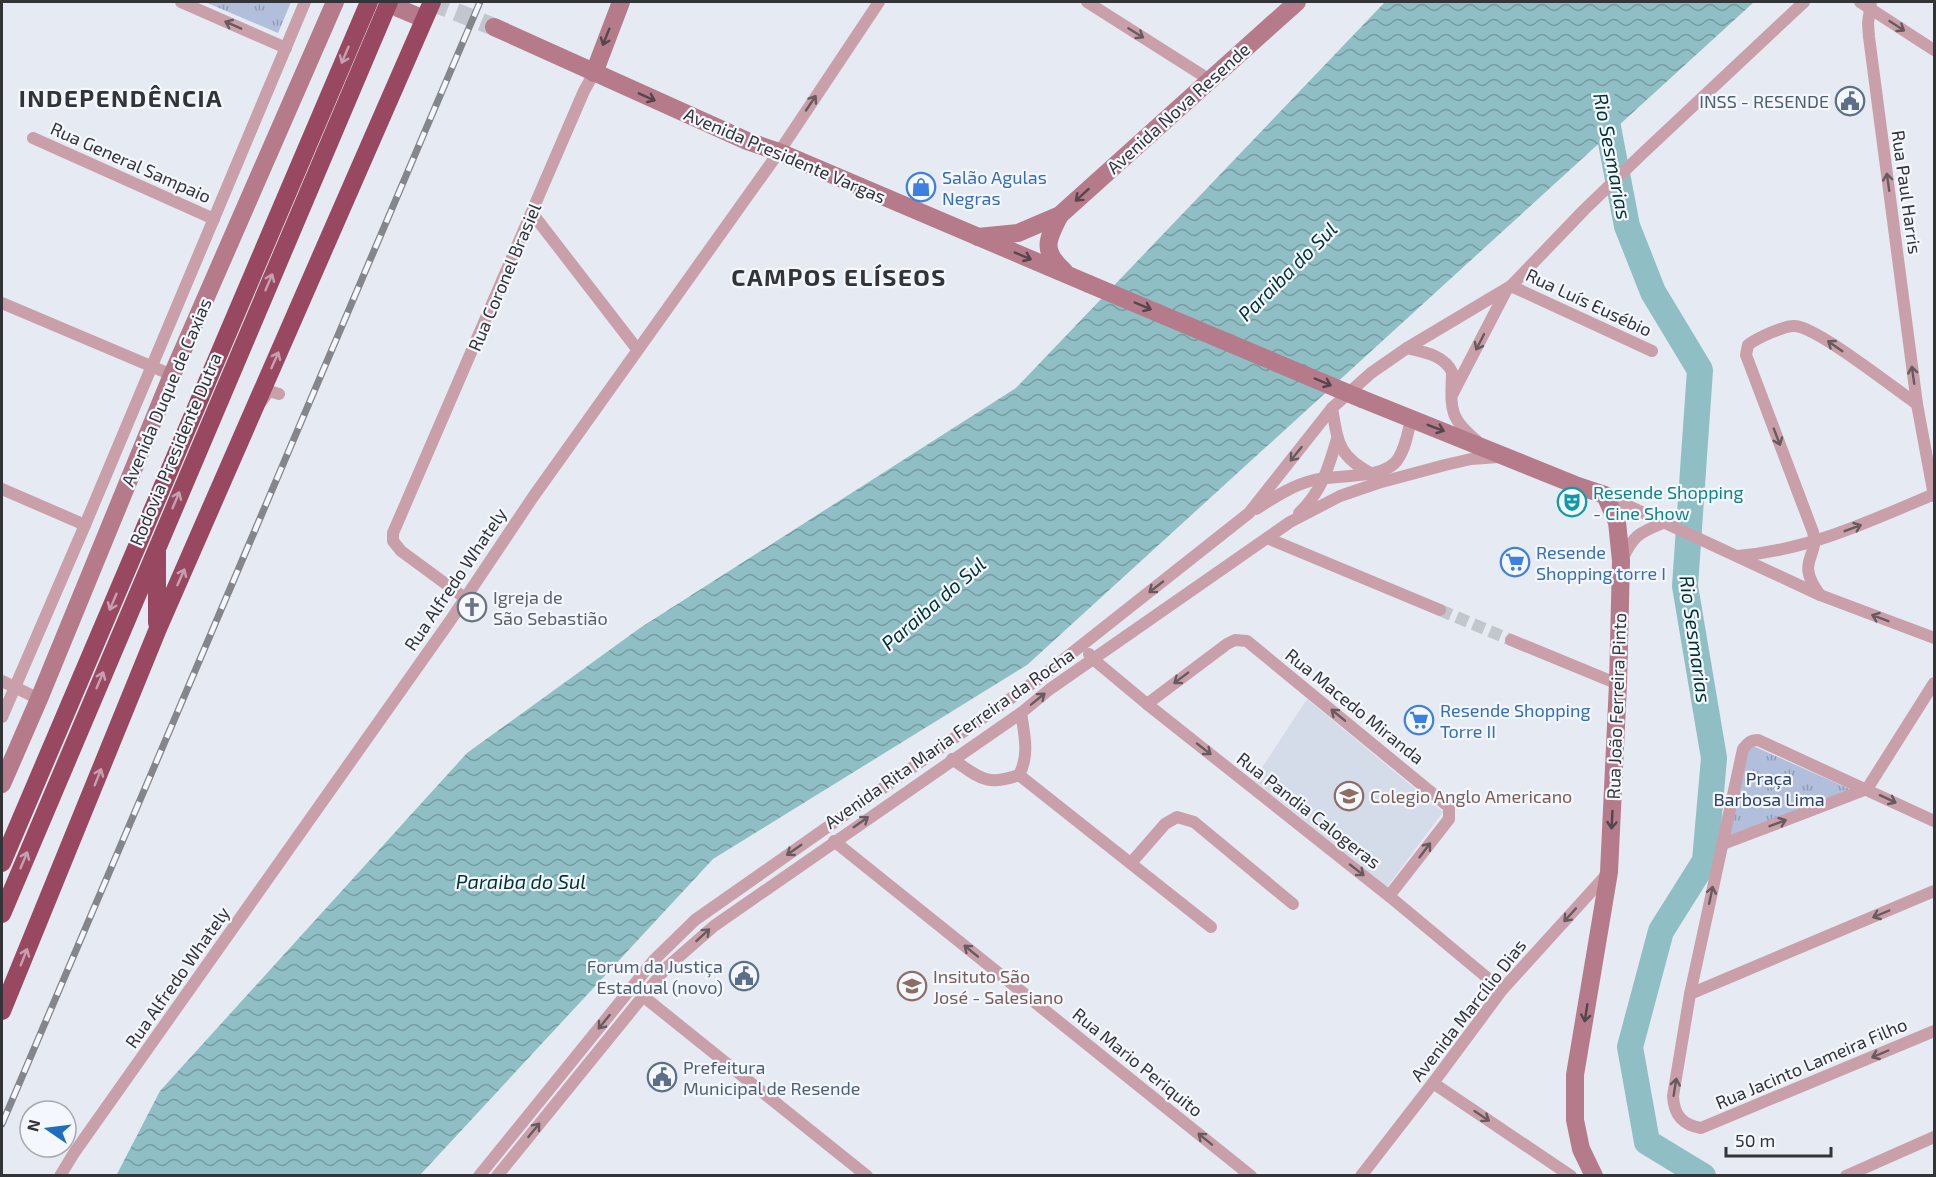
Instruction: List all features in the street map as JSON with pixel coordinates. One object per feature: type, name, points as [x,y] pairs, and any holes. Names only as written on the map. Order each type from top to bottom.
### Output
[{"type":"highway","name":"Rodovia Presidente Dutra","points":[[2,863],[369,2]]},
{"type":"highway","points":[[2,1011],[157,631],[432,2]]},
{"type":"highway","name":"Rodovia Presidente Dutra","points":[[2,914],[157,543],[393,5]]},
{"type":"highway","points":[[157,543],[157,631]]},
{"type":"street","points":[[181,2],[286,48]]},
{"type":"street","name":"Avenida Duque de Caxias","points":[[2,717],[305,2]]},
{"type":"street","name":"Avenida Duque de Caxias","points":[[2,784],[8,751],[39,699],[172,375],[335,2]]},
{"type":"street","name":"Rua Coronel Brasiel","points":[[465,598],[400,551],[393,541],[393,533],[584,91],[594,73],[621,2]]},
{"type":"street","name":"Rua Alfredo Whately","points":[[60,1176],[465,598],[533,497],[778,152],[879,2]]},
{"type":"street","points":[[1087,2],[1210,80]]},
{"type":"street","name":"Avenida Nova Resende","points":[[1060,215],[1297,2]]},
{"type":"street","points":[[1451,396],[1509,288],[1642,154],[1805,3]]},
{"type":"street","points":[[1867,4],[1935,50]]},
{"type":"street","name":"Rua Paul Harris","points":[[1867,4],[1869,37],[1917,404],[1934,495]]},
{"type":"street","points":[[393,5],[424,19]]},
{"type":"street","name":"Avenida Presidente Vargas","points":[[494,27],[747,141],[778,152],[1410,419]]},
{"type":"street","name":"Rua General Sampaio","points":[[33,138],[214,219]]},
{"type":"street","points":[[531,213],[638,349]]},
{"type":"street","points":[[976,237],[1018,233],[1060,215]]},
{"type":"street","points":[[1060,215],[1051,232],[1048,250],[1051,259],[1070,276]]},
{"type":"street","name":"Avenida Rita Maria Ferreira da Rocha","points":[[479,1176],[654,960],[695,920],[1044,675],[1249,513],[1332,408],[1371,373],[1407,348],[1509,288]]},
{"type":"street","name":"Rua Luís Eusébio","points":[[1509,288],[1652,351]]},
{"type":"street","points":[[2,303],[172,375]]},
{"type":"street","points":[[1820,595],[1811,582],[1808,567],[1816,542],[1746,355],[1748,345],[1789,326],[1804,327],[1917,404]]},
{"type":"street","points":[[1407,348],[1432,354],[1449,367],[1452,372],[1451,396],[1455,420],[1485,448]]},
{"type":"street","points":[[249,420],[269,391],[279,394]]},
{"type":"street","points":[[1332,408],[1337,439],[1347,458],[1372,474]]},
{"type":"street","points":[[1249,513],[1291,488],[1326,477],[1372,474],[1386,469],[1397,461],[1402,451],[1410,419],[1605,495],[1820,595],[1935,638]]},
{"type":"street","points":[[1290,522],[1311,502],[1326,477],[1337,439]]},
{"type":"street","name":"Avenida Rita Maria Ferreira da Rocha","points":[[497,1176],[666,968],[714,926],[1290,522],[1340,496],[1378,483],[1471,459],[1507,456]]},
{"type":"street","points":[[2,489],[85,525]]},
{"type":"street","name":"Rua João Ferreira Pinto","points":[[1594,1176],[1581,1149],[1575,1120],[1575,1075],[1609,872],[1621,561],[1617,522],[1605,495]]},
{"type":"street","points":[[1731,554],[1771,553],[1816,542],[1934,495]]},
{"type":"street","points":[[1621,561],[1636,536],[1668,526]]},
{"type":"street","points":[[1267,538],[1440,610]]},
{"type":"street","name":"Rua Macedo Miranda","points":[[1147,704],[1227,644],[1235,640],[1247,641],[1449,807],[1449,819],[1389,896]]},
{"type":"street","points":[[1511,640],[1618,684]]},
{"type":"street","name":"Rua Pandia Calogeras","points":[[1083,644],[1093,659],[1147,704],[1389,896],[1502,990]]},
{"type":"street","points":[[2,681],[39,699]]},
{"type":"street","points":[[1723,844],[1867,789],[1935,683]]},
{"type":"street","points":[[952,759],[981,778],[1002,781],[1019,775],[1026,752],[1021,712]]},
{"type":"street","points":[[1690,994],[1743,749],[1751,740],[1758,740],[1935,821]]},
{"type":"street","points":[[1019,775],[1211,927]]},
{"type":"street","points":[[1131,863],[1165,824],[1177,816],[1194,822],[1293,904]]},
{"type":"street","name":"Rua Mario Periquito","points":[[834,841],[1251,1176]]},
{"type":"street","name":"Avenida Marcílio Dias","points":[[1361,1176],[1502,990],[1609,872]]},
{"type":"street","points":[[1690,994],[1935,891]]},
{"type":"street","points":[[634,984],[644,997],[867,1176]]},
{"type":"street","name":"Rua Jacinto Lameira Filho","points":[[1690,994],[1673,1108],[1688,1126],[1701,1128],[1935,1031]]},
{"type":"street","points":[[1433,1083],[1571,1176]]},
{"type":"street","points":[[1846,1176],[1935,1137]]},
{"type":"shaded area","name":"Colegio Anglo Americano","points":[[1307,699],[1443,812],[1387,887],[1254,780]]},
{"type":"green space","points":[[205,2],[291,2],[278,33]]},
{"type":"green space","name":"Praça Barbosa Lima","points":[[1751,745],[1852,790],[1726,839],[1744,756]]},
{"type":"water","name":"Paraiba do Sul","points":[[1385,2],[1754,2],[1027,665],[713,859],[420,1175],[116,1176],[160,1091],[467,753],[640,628],[1016,388]]},
{"type":"waterway","name":"Rio Sesmarias","points":[[1603,101],[1627,226],[1653,292],[1700,370],[1685,586],[1714,758],[1705,861],[1661,931],[1630,1047],[1647,1142],[1703,1176]]},
{"type":"tunnel","points":[[431,2],[494,27]]},
{"type":"tunnel","points":[[1440,610],[1511,640]]},
{"type":"railway","points":[[2,1124],[480,2]]},
{"type":"place","name":"INSS - RESENDE","points":[[1850,101]]},
{"type":"place","name":"Salão Agulas Negras","points":[[921,187]]},
{"type":"place","name":"Resende Shopping - Cine Show","points":[[1572,502]]},
{"type":"place","name":"Resende Shopping torre I","points":[[1515,562]]},
{"type":"place","name":"Igreja de São Sebastião","points":[[472,607]]},
{"type":"place","name":"Resende Shopping Torre II","points":[[1419,720]]},
{"type":"place","name":"Colegio Anglo Americano","points":[[1349,796]]},
{"type":"place","name":"Forum da Justiça Estadual (novo)","points":[[744,976]]},
{"type":"place","name":"Insituto São José - Salesiano","points":[[912,986]]},
{"type":"place","name":"Prefeitura Municipal de Resende","points":[[662,1077]]},
{"type":"district","name":"INDEPENDÊNCIA","points":[[121,97]]},
{"type":"district","name":"CAMPOS ELÍSEOS","points":[[839,276]]}]
